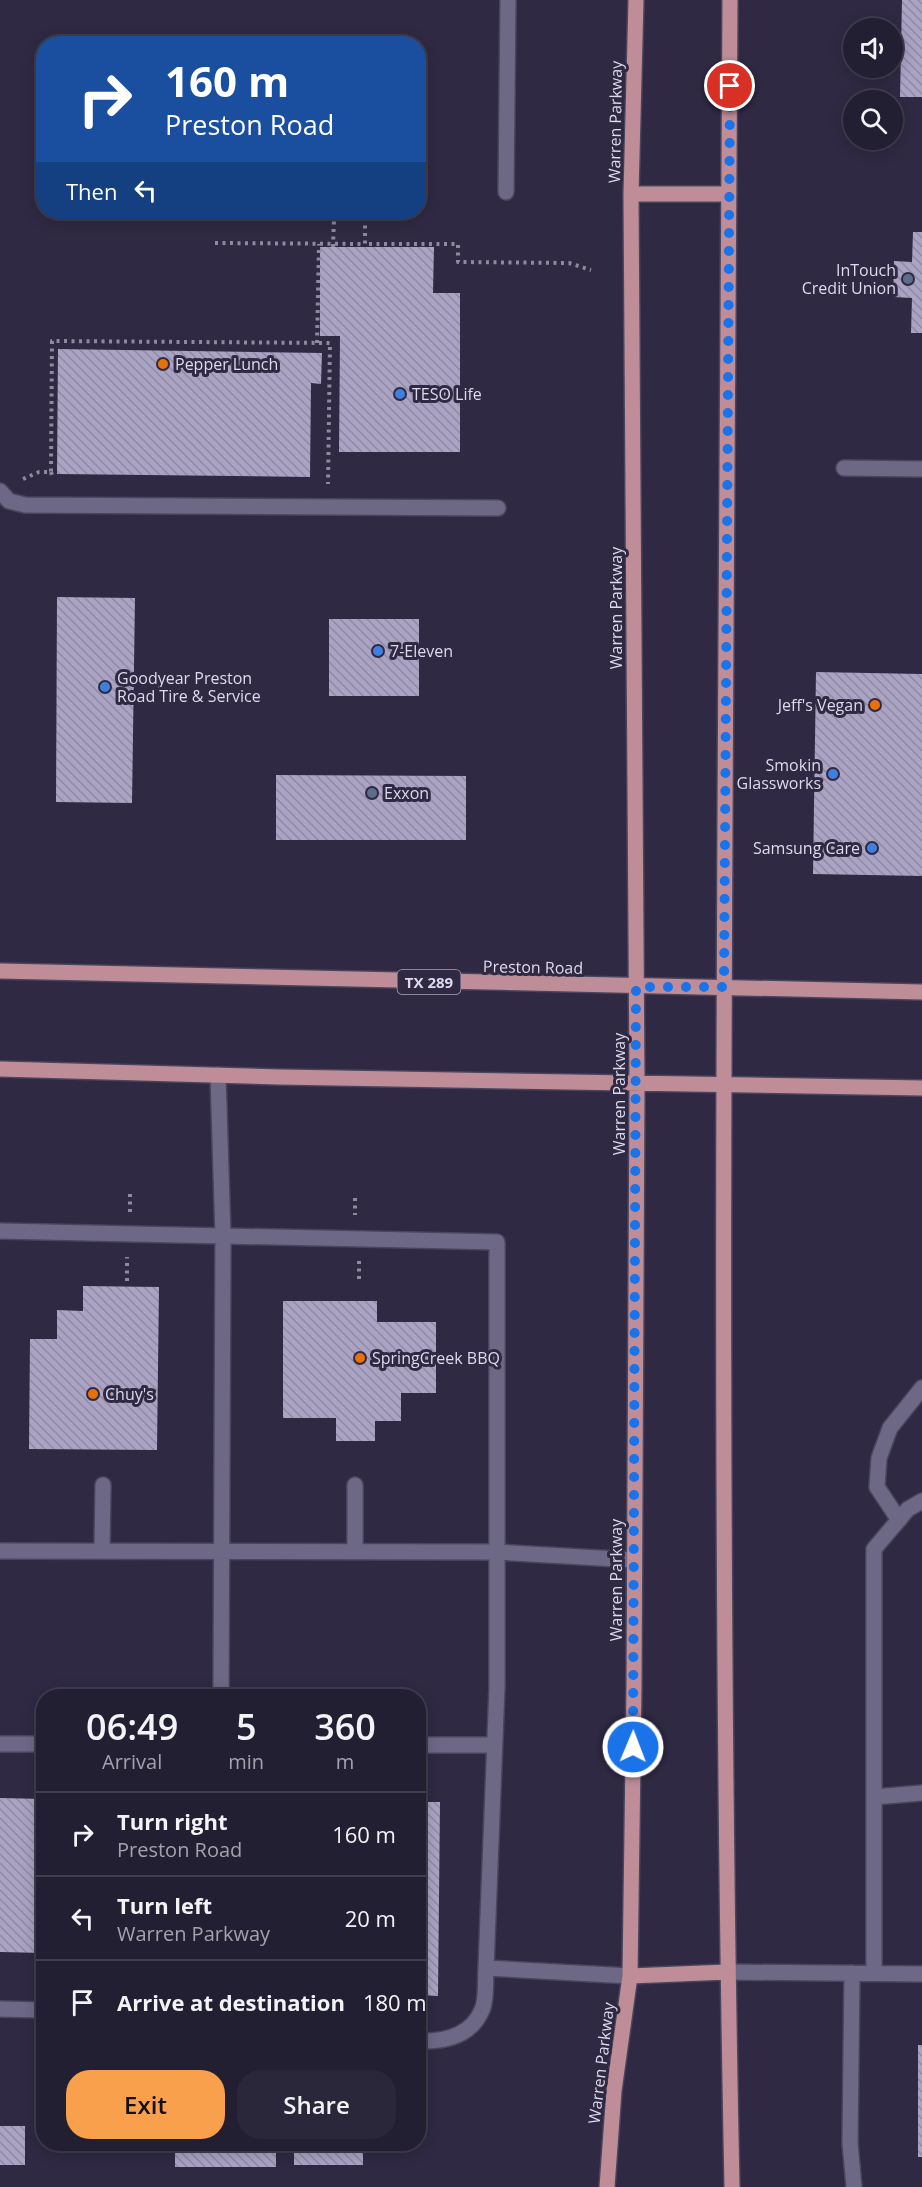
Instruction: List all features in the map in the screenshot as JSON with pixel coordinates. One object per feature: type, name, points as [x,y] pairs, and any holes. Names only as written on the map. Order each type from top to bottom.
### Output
[{"type":"main road","name":"Warren Parkway","points":[[607,2187],[615,2091],[630,1976],[637,1083],[631,194],[636,0]]},
{"type":"main road","points":[[730,0],[724,987],[728,1972],[732,2187]]},
{"type":"main road","points":[[631,194],[729,194]]},
{"type":"main road","name":"Preston Road","points":[[0,971],[922,992]]},
{"type":"main road","points":[[0,1069],[922,1088]]},
{"type":"main road","points":[[630,1976],[728,1972]]},
{"type":"lane","points":[[506,192],[508,0]]},
{"type":"lane","points":[[844,468],[922,469]]},
{"type":"lane","points":[[0,491],[9,501],[25,504],[498,508]]},
{"type":"lane","points":[[218,1075],[223,1236],[221,1689]]},
{"type":"lane","points":[[0,1232],[497,1242],[497,1552],[494,1745],[483,2009],[470,2029],[441,2042],[426,2041]]},
{"type":"lane","points":[[899,1520],[877,1486],[879,1458],[890,1428],[922,1388]]},
{"type":"lane","points":[[102,1550],[103,1485]]},
{"type":"lane","points":[[354,1551],[355,1485]]},
{"type":"lane","points":[[874,1973],[874,1549],[909,1509],[922,1501]]},
{"type":"lane","points":[[0,1551],[497,1552],[634,1560]]},
{"type":"lane","points":[[0,1744],[36,1744]]},
{"type":"lane","points":[[426,1745],[494,1745]]},
{"type":"lane","points":[[874,1797],[922,1793]]},
{"type":"lane","points":[[486,1968],[630,1976]]},
{"type":"lane","points":[[728,1972],[922,1974]]},
{"type":"lane","points":[[852,1973],[850,2143],[854,2187]]},
{"type":"lane","points":[[0,2009],[36,2010]]},
{"type":"path","points":[[333,245],[334,219]]},
{"type":"path","points":[[365,219],[365,244]]},
{"type":"path","points":[[215,243],[458,244],[458,262],[568,263],[591,270]]},
{"type":"path","points":[[317,343],[319,244]]},
{"type":"path","points":[[63,479],[51,479],[52,341],[330,343],[328,484],[317,484]]},
{"type":"path","points":[[39,472],[51,472]]},
{"type":"path","points":[[130,1192],[130,1219]]},
{"type":"path","points":[[354,1198],[355,1220]]},
{"type":"path","points":[[127,1281],[128,1254]]},
{"type":"path","points":[[359,1254],[359,1283]]},
{"type":"building","points":[[902,0],[922,0],[922,97],[903,97],[903,90],[900,90],[900,78],[903,78]]},
{"type":"building","name":"InTouch Credit Union","points":[[913,232],[922,232],[922,333],[911,333],[912,298],[893,297],[894,261],[912,262]]},
{"type":"building","name":"TESO Life","points":[[320,247],[434,247],[433,293],[460,293],[460,452],[339,452],[340,336],[320,336]]},
{"type":"building","points":[[58,349],[322,353],[321,384],[311,383],[310,477],[57,474]]},
{"type":"building","points":[[57,597],[135,598],[132,803],[56,802]]},
{"type":"building","points":[[329,619],[419,619],[419,696],[329,696]]},
{"type":"building","points":[[816,672],[922,674],[922,876],[813,874]]},
{"type":"building","points":[[276,775],[466,776],[466,840],[276,840]]},
{"type":"building","name":"Chuy's","points":[[83,1286],[159,1287],[157,1450],[29,1449],[30,1339],[57,1339],[57,1310],[83,1311]]},
{"type":"building","name":"SpringCreek BBQ","points":[[283,1301],[377,1301],[377,1322],[436,1322],[436,1393],[401,1393],[401,1421],[375,1421],[375,1441],[336,1441],[336,1418],[283,1418]]},
{"type":"building","points":[[0,1798],[36,1799],[36,1953],[0,1952]]},
{"type":"building","points":[[426,1802],[440,1802],[438,1996],[426,1995]]},
{"type":"building","points":[[918,2045],[922,2045],[922,2157],[918,2157]]},
{"type":"building","points":[[0,2126],[25,2126],[25,2165],[0,2165]]},
{"type":"building","points":[[175,2151],[276,2151],[276,2167],[175,2167]]},
{"type":"building","points":[[294,2151],[363,2151],[363,2165],[294,2165]]},
{"type":"place","name":"InTouch Credit Union","points":[[908,279]]},
{"type":"place","name":"Pepper Lunch","points":[[163,364]]},
{"type":"place","name":"TESO Life","points":[[400,394]]},
{"type":"place","name":"7-Eleven","points":[[378,651]]},
{"type":"place","name":"Goodyear Preston Road Tire & Service","points":[[105,687]]},
{"type":"place","name":"Jeff's Vegan","points":[[875,705]]},
{"type":"place","name":"Smokin Glassworks","points":[[833,774]]},
{"type":"place","name":"Exxon","points":[[372,793]]},
{"type":"place","name":"Samsung Care","points":[[872,848]]},
{"type":"place","name":"SpringCreek BBQ","points":[[360,1358]]},
{"type":"place","name":"Chuy's","points":[[93,1394]]},
{"type":"route","points":[[633,1747],[636,987],[724,987],[730,86]]}]
